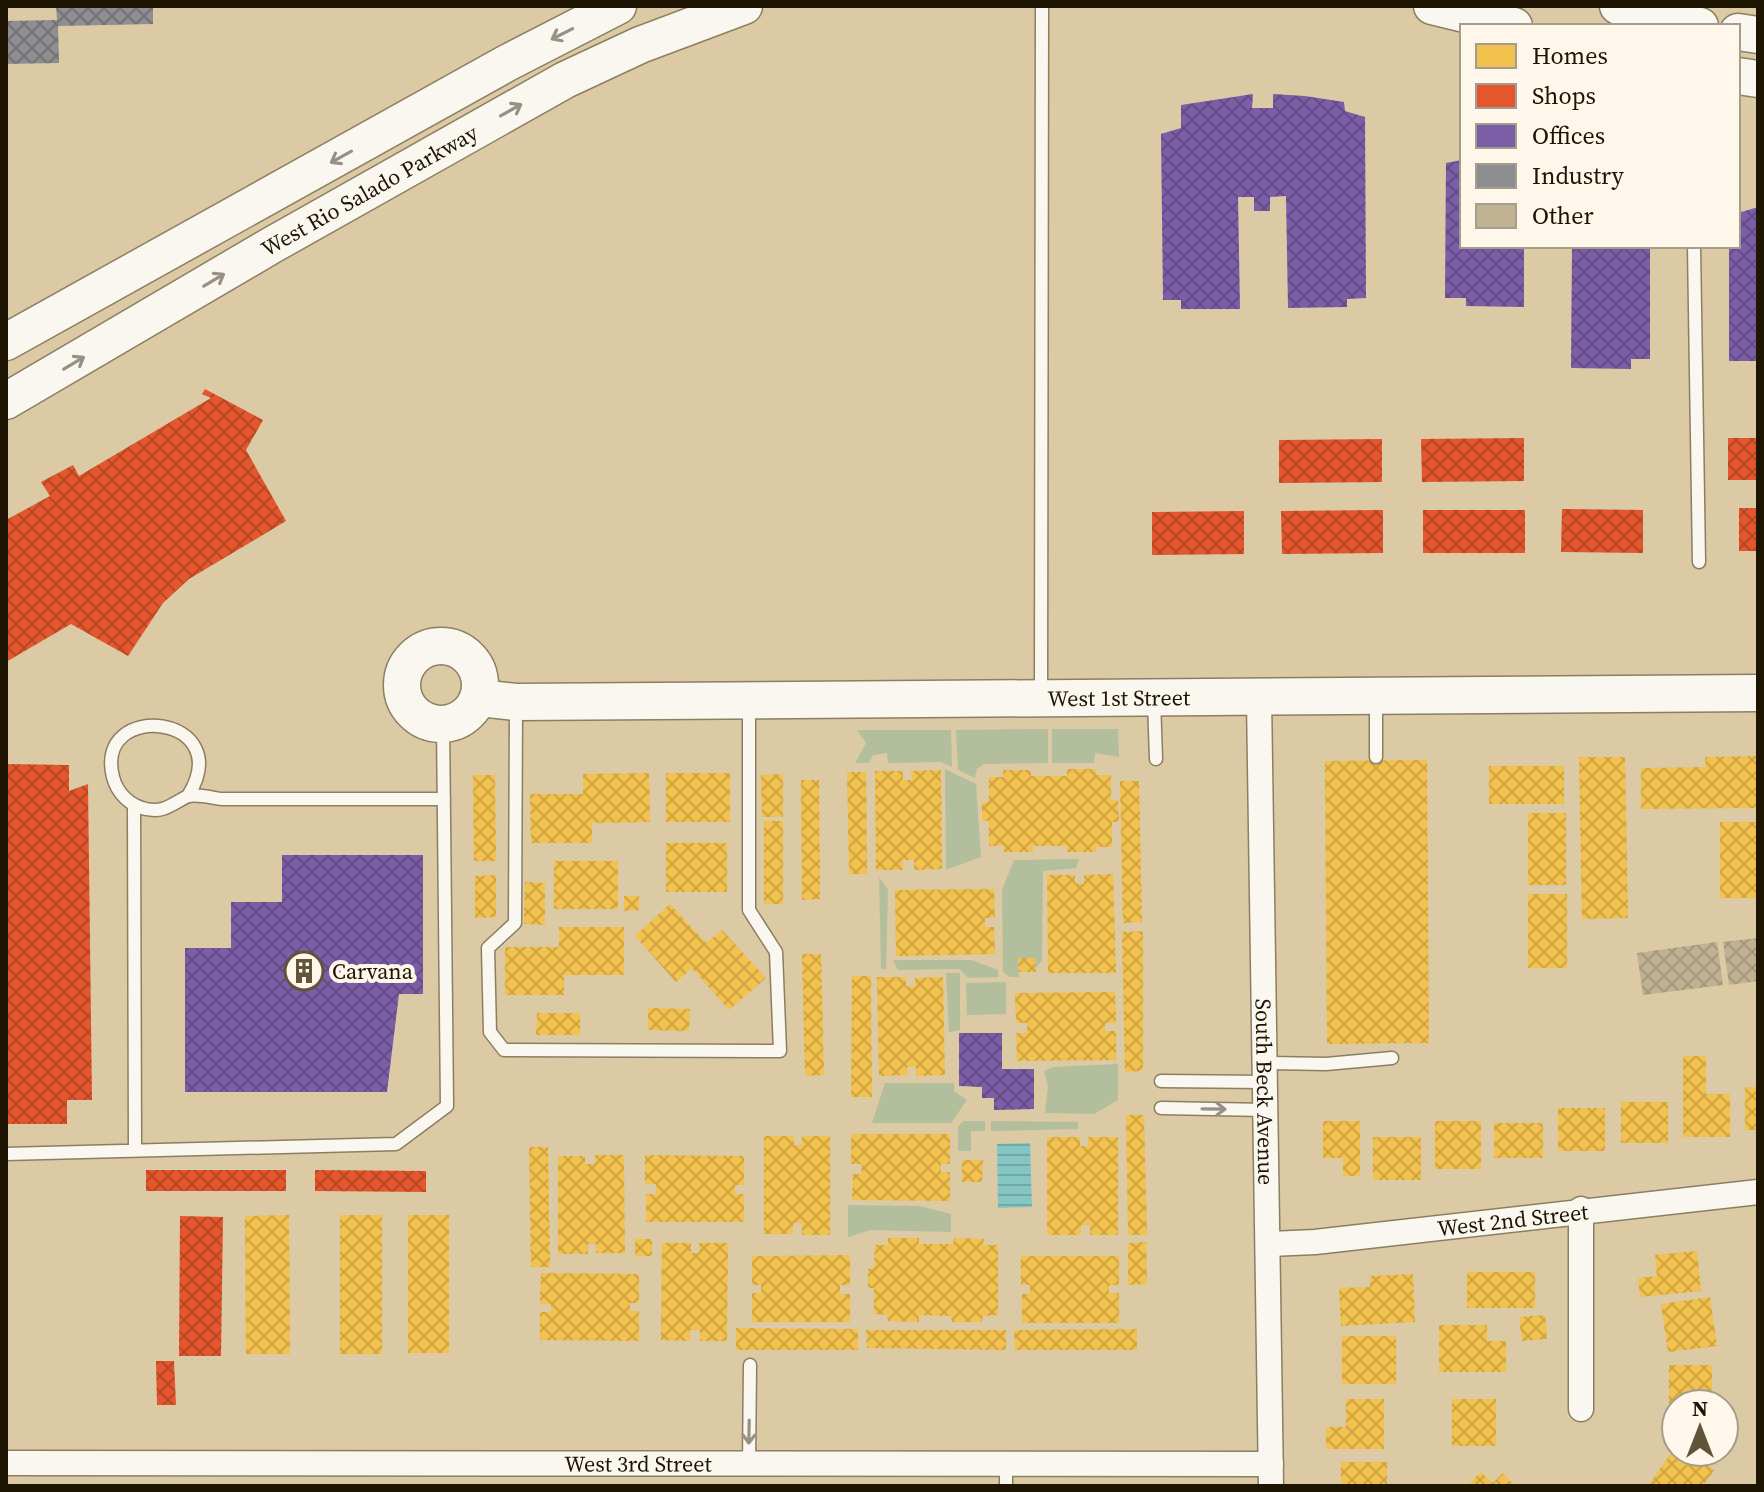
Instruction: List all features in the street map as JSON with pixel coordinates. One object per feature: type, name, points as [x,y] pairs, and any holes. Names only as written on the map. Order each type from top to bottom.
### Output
[{"type":"main road","name":"West Rio Salado Parkway","points":[[6,401],[507,63],[618,6]]},
{"type":"main road","name":"West Rio Salado Parkway","points":[[6,342],[262,226],[640,45],[744,6]]},
{"type":"main road","points":[[1432,6],[1506,24]]},
{"type":"main road","points":[[1618,6],[1692,24]]},
{"type":"main road","points":[[439,645],[463,652],[479,672],[479,698],[462,719],[443,724],[424,721],[405,703],[402,676],[415,655],[439,645]]},
{"type":"main road","name":"West 1st Street","points":[[479,698],[516,702],[1758,693]]},
{"type":"street","name":"South Beck Avenue","points":[[1259,698],[1271,1475]]},
{"type":"street","name":"West 2nd Street","points":[[1268,1244],[1315,1242],[1581,1209],[1758,1192]]},
{"type":"street","points":[[1581,1209],[1581,1409]]},
{"type":"street","name":"West 3rd Street","points":[[6,1463],[749,1464],[1006,1475],[1271,1475]]},
{"type":"lane","points":[[1041,698],[1042,6]]},
{"type":"lane","points":[[1694,248],[1699,562]]},
{"type":"lane","points":[[1376,695],[1376,757]]},
{"type":"lane","points":[[1154,697],[1156,759]]},
{"type":"lane","points":[[516,702],[515,923],[488,948],[490,1032],[504,1050],[780,1051],[776,952],[749,910],[749,700]]},
{"type":"lane","points":[[6,1154],[135,1148],[396,1144],[447,1106],[443,724]]},
{"type":"lane","points":[[188,796],[198,770],[191,743],[168,726],[140,726],[128,733],[112,757],[115,785],[134,805],[162,810],[188,796],[222,799],[444,799]]},
{"type":"lane","points":[[134,805],[135,1148]]},
{"type":"lane","points":[[1161,1081],[1266,1073],[1392,1058]]},
{"type":"lane","points":[[1161,1108],[1266,1110]]},
{"type":"lane","points":[[749,1464],[750,1365]]},
{"type":"green space","points":[[1048,729],[1048,763],[984,764],[977,769],[975,778],[958,770],[956,730]]},
{"type":"green space","points":[[1052,729],[1118,729],[1119,757],[1095,753],[1094,763],[1052,763]]},
{"type":"green space","points":[[857,730],[951,730],[952,767],[941,762],[888,763],[887,753],[873,755],[869,763],[855,763],[866,743]]},
{"type":"green space","points":[[945,769],[976,784],[981,857],[946,870]]},
{"type":"green space","points":[[1079,859],[1076,868],[1043,871],[1042,960],[1036,968],[1035,958],[1018,958],[1019,977],[1010,977],[1003,972],[1002,890],[1014,860]]},
{"type":"green space","points":[[879,877],[888,890],[886,969],[881,969]]},
{"type":"green space","points":[[893,960],[971,960],[998,970],[998,977],[968,978],[959,969],[898,970]]},
{"type":"green space","points":[[946,973],[960,973],[960,1030],[949,1032]]},
{"type":"green space","points":[[1006,982],[1006,1014],[967,1015],[966,983]]},
{"type":"green space","points":[[1118,1064],[1118,1100],[1094,1114],[1045,1113],[1048,1087],[1044,1071],[1053,1067]]},
{"type":"green space","points":[[885,1083],[954,1083],[954,1091],[967,1100],[951,1123],[872,1123]]},
{"type":"green space","points":[[963,1121],[985,1121],[985,1131],[971,1131],[971,1151],[958,1151],[958,1127]]},
{"type":"green space","points":[[991,1121],[1078,1122],[1078,1129],[991,1131]]},
{"type":"green space","points":[[848,1205],[920,1206],[951,1214],[951,1232],[871,1230],[848,1237]]},
{"type":"water","points":[[1030,1143],[1032,1207],[998,1208],[997,1144]]},
{"type":"building: Homes","points":[[1758,756],[1758,808],[1641,809],[1641,768],[1706,767],[1705,757]]},
{"type":"building: Homes","points":[[1579,757],[1625,757],[1628,918],[1582,919]]},
{"type":"building: Homes","points":[[1427,760],[1429,1043],[1327,1044],[1325,761]]},
{"type":"building: Homes","points":[[1489,766],[1564,766],[1564,804],[1489,804]]},
{"type":"building: Homes","points":[[1067,769],[1096,769],[1096,775],[1111,775],[1111,800],[1118,800],[1119,822],[1112,822],[1112,847],[1096,847],[1096,852],[1067,852],[1067,846],[1033,846],[1033,852],[1004,852],[1004,846],[989,846],[989,821],[982,821],[982,802],[989,802],[989,777],[1003,777],[1003,770],[1031,770],[1031,776],[1067,776]]},
{"type":"building: Homes","points":[[941,770],[942,869],[914,870],[914,860],[903,860],[903,870],[876,870],[875,771],[903,771],[903,780],[912,780],[911,771]]},
{"type":"building: Homes","points":[[847,772],[866,772],[867,874],[849,874]]},
{"type":"building: Homes","points":[[649,773],[650,822],[592,823],[592,843],[531,843],[530,794],[583,794],[583,774]]},
{"type":"building: Homes","points":[[666,773],[730,773],[730,822],[666,822]]},
{"type":"building: Homes","points":[[783,774],[783,817],[762,817],[761,775]]},
{"type":"building: Homes","points":[[473,775],[495,775],[496,861],[474,861]]},
{"type":"building: Homes","points":[[801,780],[819,780],[820,899],[802,900]]},
{"type":"building: Homes","points":[[1120,781],[1139,781],[1142,922],[1123,923]]},
{"type":"building: Homes","points":[[1528,813],[1566,813],[1566,885],[1528,885]]},
{"type":"building: Homes","points":[[764,821],[783,821],[783,904],[764,904]]},
{"type":"building: Homes","points":[[1720,822],[1758,822],[1758,898],[1720,898]]},
{"type":"building: Homes","points":[[666,843],[727,843],[727,892],[666,892]]},
{"type":"building: Homes","points":[[554,861],[618,861],[618,909],[554,909]]},
{"type":"building: Homes","points":[[1113,874],[1116,973],[1048,973],[1047,875],[1075,875],[1075,883],[1084,884],[1084,875]]},
{"type":"building: Homes","points":[[496,875],[496,917],[475,918],[475,876]]},
{"type":"building: Homes","points":[[525,882],[545,883],[545,925],[524,924]]},
{"type":"building: Homes","points":[[994,889],[995,918],[985,918],[985,927],[994,927],[995,954],[896,956],[895,890]]},
{"type":"building: Homes","points":[[1528,894],[1567,894],[1567,968],[1528,968]]},
{"type":"building: Homes","points":[[624,896],[639,896],[639,910],[624,911]]},
{"type":"building: Homes","points":[[670,904],[706,943],[722,930],[766,978],[729,1010],[692,968],[676,982],[635,936]]},
{"type":"building: Homes","points":[[559,927],[624,927],[624,975],[564,975],[564,995],[505,995],[505,947],[559,947]]},
{"type":"building: Homes","points":[[1143,931],[1143,1071],[1125,1072],[1122,932]]},
{"type":"building: Homes","points":[[802,954],[821,954],[824,1075],[805,1076]]},
{"type":"building: Homes","points":[[1018,958],[1035,958],[1036,972],[1019,972]]},
{"type":"building: Homes","points":[[852,976],[871,976],[872,1097],[851,1097]]},
{"type":"building: Homes","points":[[877,977],[906,977],[906,986],[915,986],[915,978],[943,977],[945,1075],[916,1076],[916,1066],[907,1067],[908,1075],[879,1076]]},
{"type":"building: Homes","points":[[1115,992],[1116,1023],[1105,1023],[1105,1031],[1116,1031],[1116,1060],[1017,1061],[1016,1033],[1027,1033],[1027,1023],[1016,1023],[1015,993]]},
{"type":"building: Homes","points":[[648,1008],[690,1009],[689,1031],[648,1030]]},
{"type":"building: Homes","points":[[537,1013],[580,1013],[580,1035],[536,1035]]},
{"type":"building: Homes","points":[[1683,1056],[1706,1056],[1706,1094],[1730,1094],[1730,1137],[1683,1137]]},
{"type":"building: Homes","points":[[1745,1087],[1758,1087],[1758,1130],[1745,1130]]},
{"type":"building: Homes","points":[[1621,1102],[1668,1102],[1668,1143],[1621,1143]]},
{"type":"building: Homes","points":[[1558,1108],[1605,1108],[1605,1151],[1558,1151]]},
{"type":"building: Homes","points":[[1126,1115],[1144,1115],[1147,1235],[1128,1235]]},
{"type":"building: Homes","points":[[1323,1121],[1360,1121],[1360,1176],[1343,1176],[1343,1158],[1323,1158]]},
{"type":"building: Homes","points":[[1435,1121],[1481,1121],[1481,1169],[1435,1169]]},
{"type":"building: Homes","points":[[1494,1123],[1543,1123],[1543,1158],[1494,1158]]},
{"type":"building: Homes","points":[[851,1134],[950,1134],[950,1164],[941,1164],[941,1172],[950,1172],[950,1201],[852,1200],[853,1174],[861,1174],[862,1164],[851,1164]]},
{"type":"building: Homes","points":[[764,1136],[794,1136],[794,1145],[802,1145],[802,1136],[830,1136],[830,1235],[802,1235],[802,1223],[793,1223],[793,1234],[764,1234]]},
{"type":"building: Homes","points":[[1047,1137],[1080,1137],[1080,1146],[1088,1146],[1088,1137],[1118,1137],[1118,1235],[1090,1235],[1090,1225],[1081,1225],[1081,1235],[1047,1235]]},
{"type":"building: Homes","points":[[1373,1137],[1421,1137],[1421,1180],[1373,1180]]},
{"type":"building: Homes","points":[[529,1147],[548,1147],[550,1267],[531,1267]]},
{"type":"building: Homes","points":[[595,1155],[624,1155],[625,1253],[596,1253],[596,1244],[588,1244],[588,1254],[558,1254],[558,1156],[585,1156],[585,1164],[595,1164]]},
{"type":"building: Homes","points":[[645,1155],[744,1156],[744,1185],[735,1185],[735,1194],[744,1194],[744,1222],[646,1222],[646,1194],[656,1194],[656,1184],[645,1184]]},
{"type":"building: Homes","points":[[962,1160],[983,1160],[982,1182],[962,1182]]},
{"type":"building: Homes","points":[[289,1215],[290,1354],[246,1354],[245,1216]]},
{"type":"building: Homes","points":[[340,1215],[382,1215],[382,1354],[340,1354]]},
{"type":"building: Homes","points":[[408,1215],[449,1215],[449,1353],[408,1353]]},
{"type":"building: Homes","points":[[888,1238],[919,1238],[919,1244],[953,1244],[954,1238],[984,1239],[983,1245],[998,1245],[998,1315],[983,1316],[982,1322],[952,1322],[951,1316],[919,1315],[919,1322],[888,1321],[887,1315],[874,1314],[874,1288],[868,1288],[868,1269],[874,1268],[875,1245],[888,1245]]},
{"type":"building: Homes","points":[[635,1239],[652,1239],[652,1256],[635,1256]]},
{"type":"building: Homes","points":[[1146,1242],[1147,1284],[1128,1285],[1128,1243]]},
{"type":"building: Homes","points":[[662,1243],[691,1243],[691,1253],[699,1253],[699,1243],[728,1243],[727,1341],[700,1341],[700,1330],[690,1330],[690,1341],[661,1340]]},
{"type":"building: Homes","points":[[1697,1251],[1701,1291],[1640,1297],[1638,1278],[1657,1276],[1655,1255]]},
{"type":"building: Homes","points":[[850,1255],[850,1285],[840,1285],[840,1294],[850,1294],[850,1322],[752,1322],[752,1293],[761,1293],[761,1285],[752,1285],[752,1256]]},
{"type":"building: Homes","points":[[1021,1256],[1119,1256],[1119,1285],[1109,1285],[1109,1293],[1119,1293],[1119,1323],[1022,1323],[1022,1294],[1030,1294],[1030,1285],[1021,1285]]},
{"type":"building: Homes","points":[[1467,1272],[1535,1272],[1535,1308],[1467,1308]]},
{"type":"building: Homes","points":[[541,1273],[639,1274],[639,1303],[630,1303],[630,1311],[639,1311],[639,1341],[540,1340],[540,1312],[551,1312],[551,1304],[540,1304]]},
{"type":"building: Homes","points":[[1413,1274],[1415,1322],[1341,1326],[1339,1288],[1370,1287],[1370,1276]]},
{"type":"building: Homes","points":[[1710,1297],[1717,1346],[1668,1352],[1661,1304]]},
{"type":"building: Homes","points":[[1545,1315],[1547,1339],[1522,1341],[1519,1317]]},
{"type":"building: Homes","points":[[1439,1325],[1487,1325],[1487,1341],[1506,1341],[1506,1372],[1439,1372]]},
{"type":"building: Homes","points":[[736,1328],[858,1329],[858,1350],[736,1350]]},
{"type":"building: Homes","points":[[1137,1329],[1137,1350],[1015,1350],[1014,1330]]},
{"type":"building: Homes","points":[[866,1330],[1006,1330],[1006,1350],[867,1348]]},
{"type":"building: Homes","points":[[1342,1336],[1396,1336],[1396,1384],[1342,1384]]},
{"type":"building: Homes","points":[[1669,1365],[1712,1365],[1712,1388],[1669,1388]]},
{"type":"building: Homes","points":[[1346,1399],[1384,1399],[1384,1449],[1326,1449],[1326,1427],[1346,1427]]},
{"type":"building: Homes","points":[[1452,1399],[1496,1399],[1496,1446],[1452,1446]]},
{"type":"building: Homes","points":[[1341,1462],[1387,1462],[1387,1486],[1341,1486]]},
{"type":"building: Homes","points":[[1661,1468],[1714,1470],[1703,1486],[1648,1486]]},
{"type":"building: Homes","points":[[1481,1472],[1493,1483],[1503,1473],[1515,1486],[1467,1486]]},
{"type":"building: Shops","points":[[205,389],[263,420],[246,450],[286,521],[189,579],[163,603],[128,656],[71,624],[6,662],[6,520],[50,496],[41,482],[73,465],[79,476],[211,398],[202,394]]},
{"type":"building: Shops","points":[[1524,438],[1524,481],[1422,482],[1421,439]]},
{"type":"building: Shops","points":[[1728,438],[1758,438],[1758,480],[1728,480]]},
{"type":"building: Shops","points":[[1382,439],[1382,482],[1279,483],[1279,440]]},
{"type":"building: Shops","points":[[1739,508],[1758,508],[1758,551],[1739,551]]},
{"type":"building: Shops","points":[[1562,509],[1643,510],[1643,553],[1561,552]]},
{"type":"building: Shops","points":[[1383,510],[1383,553],[1282,554],[1281,511]]},
{"type":"building: Shops","points":[[1423,510],[1525,510],[1525,553],[1423,553]]},
{"type":"building: Shops","points":[[1244,511],[1244,554],[1152,555],[1152,512]]},
{"type":"building: Shops","points":[[6,764],[69,765],[69,791],[88,784],[92,1100],[67,1100],[67,1124],[6,1124]]},
{"type":"building: Shops","points":[[146,1170],[286,1170],[286,1191],[146,1191]]},
{"type":"building: Shops","points":[[315,1170],[426,1171],[426,1192],[315,1191]]},
{"type":"building: Shops","points":[[180,1216],[223,1217],[221,1356],[179,1356]]},
{"type":"building: Shops","points":[[156,1361],[174,1361],[176,1405],[157,1405]]},
{"type":"building: Offices","points":[[1253,94],[1252,108],[1273,108],[1273,94],[1305,96],[1344,102],[1345,111],[1365,117],[1366,298],[1347,299],[1347,307],[1288,308],[1286,196],[1270,197],[1270,211],[1254,211],[1254,197],[1238,197],[1240,309],[1181,309],[1181,300],[1163,300],[1161,134],[1181,128],[1181,105]]},
{"type":"building: Offices","points":[[1460,160],[1460,248],[1524,248],[1524,307],[1466,306],[1466,298],[1445,298],[1446,163]]},
{"type":"building: Offices","points":[[1758,207],[1758,361],[1729,361],[1729,248],[1740,248],[1740,212]]},
{"type":"building: Offices","points":[[1572,248],[1650,248],[1650,359],[1631,359],[1631,369],[1571,368]]},
{"type":"building: Offices","name":"Carvana","points":[[282,855],[423,855],[423,994],[399,994],[387,1092],[185,1092],[185,948],[231,948],[231,902],[282,902]]},
{"type":"building: Offices","points":[[959,1033],[1002,1033],[1002,1069],[1034,1069],[1034,1109],[994,1110],[994,1098],[982,1098],[982,1087],[959,1086]]},
{"type":"building: Industry","points":[[56,6],[153,6],[153,24],[58,26],[59,63],[6,64],[6,21],[57,20]]},
{"type":"building: Other","points":[[1758,938],[1758,981],[1729,985],[1723,942]]},
{"type":"building: Other","points":[[1717,942],[1723,985],[1643,995],[1637,953]]},
{"type":"place","name":"Carvana","points":[[304,971]]}]
